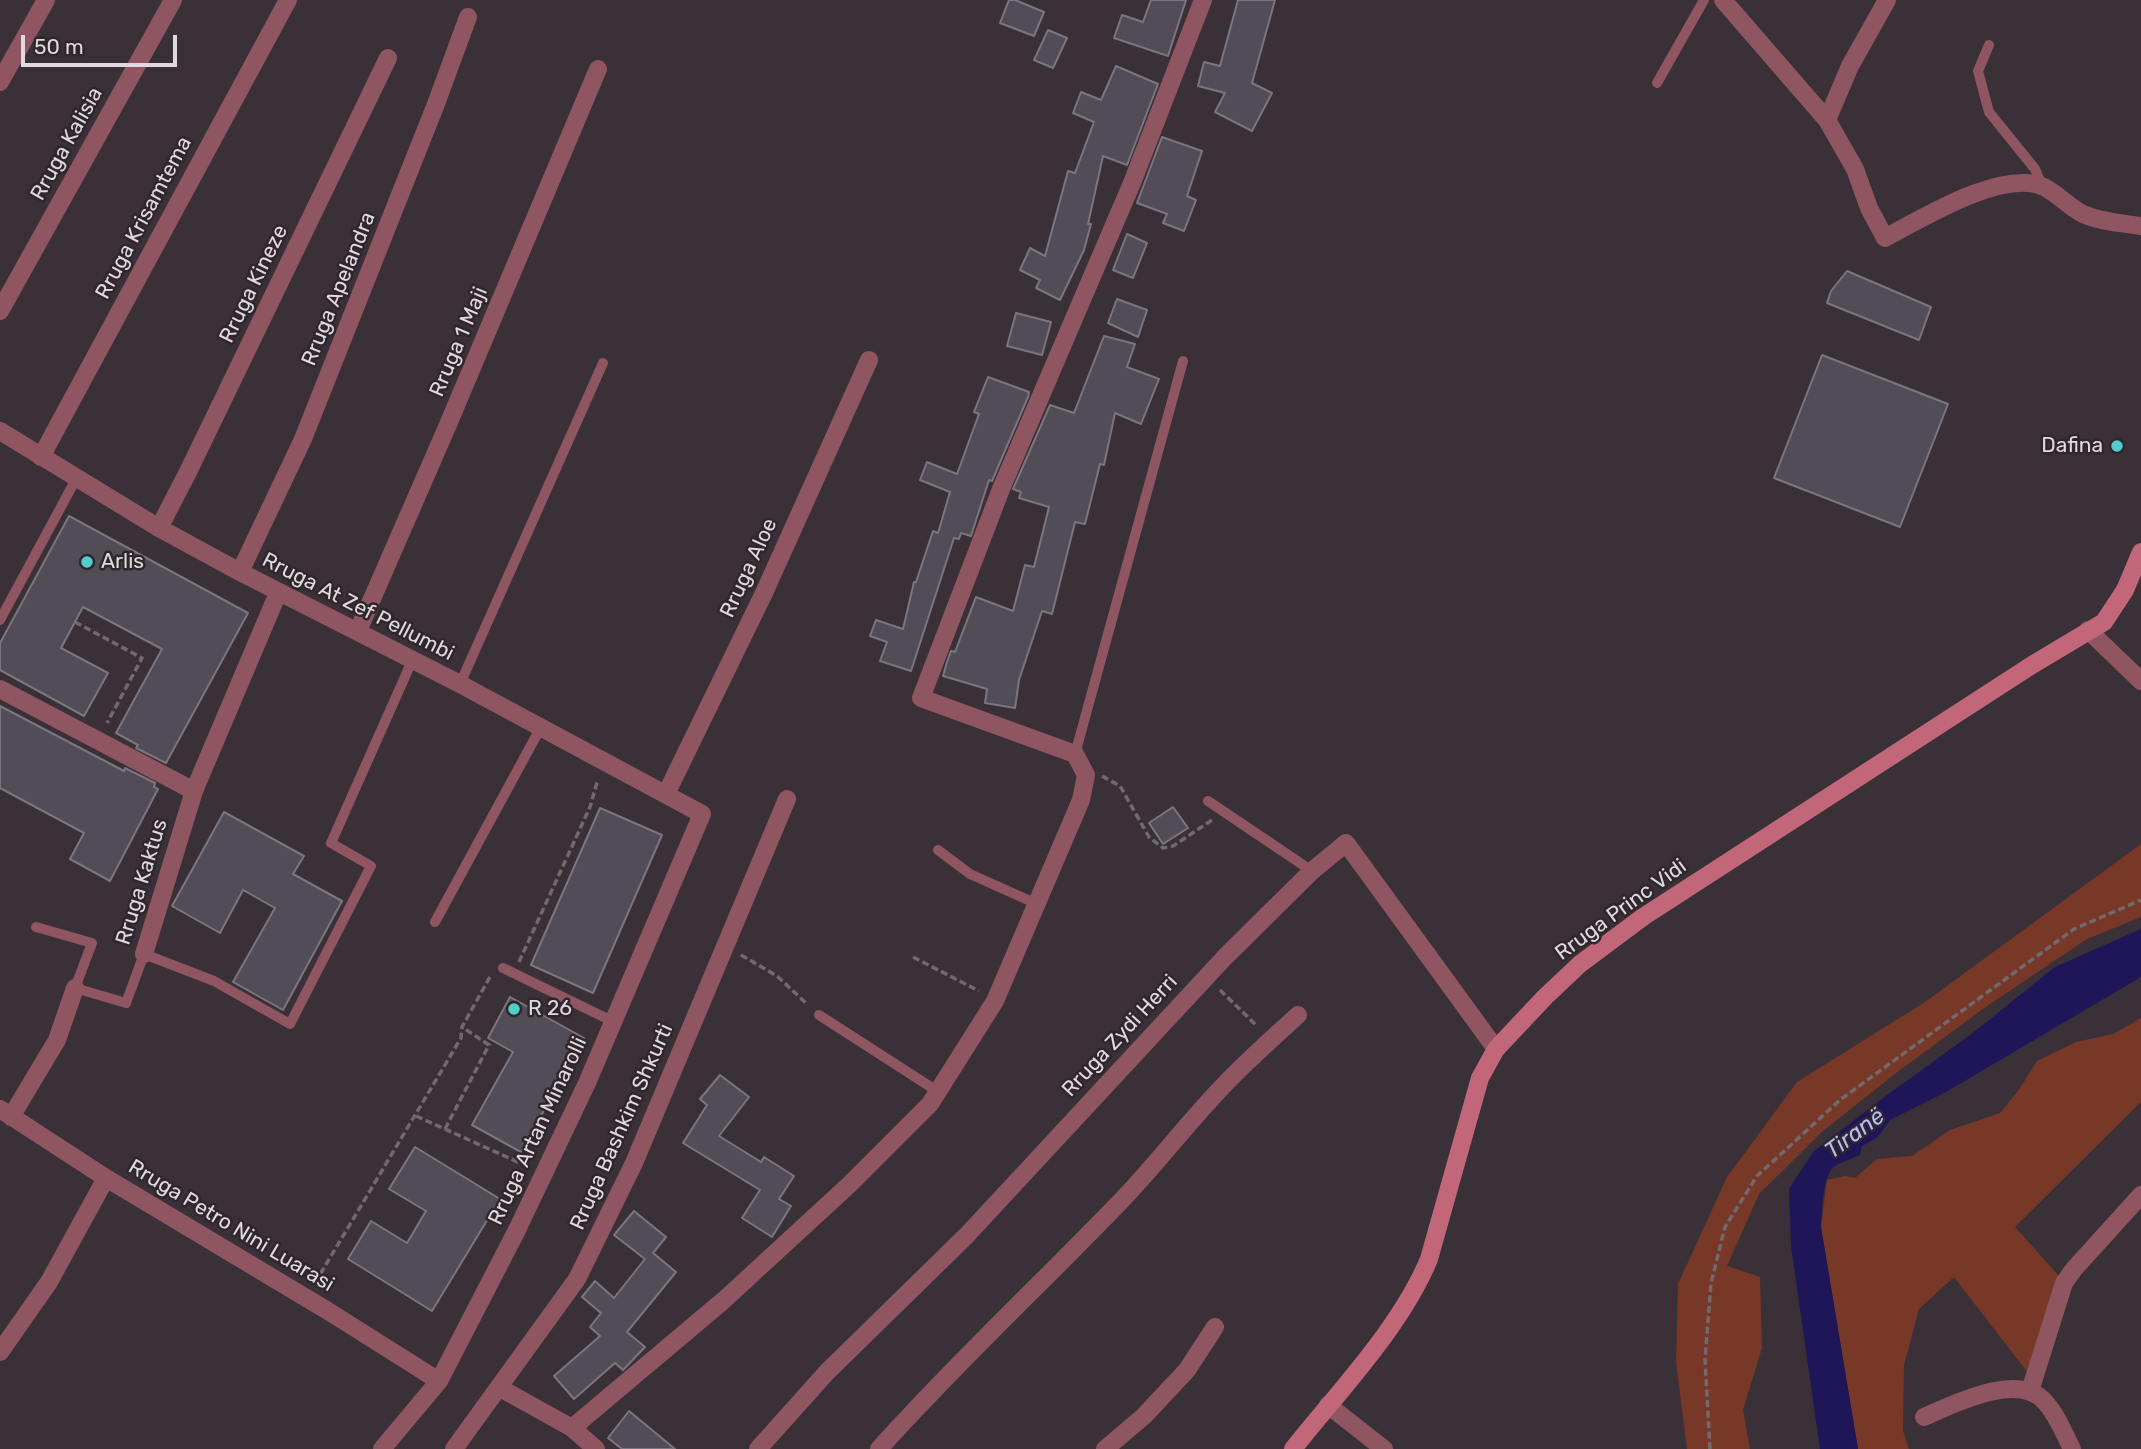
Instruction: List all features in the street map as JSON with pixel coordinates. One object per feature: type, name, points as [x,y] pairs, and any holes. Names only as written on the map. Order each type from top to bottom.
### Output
[{"type":"street","points":[[0,82],[46,0]]},
{"type":"street","name":"Rruga Kalisia","points":[[0,311],[173,0]]},
{"type":"street","name":"Rruga Krisamtema","points":[[41,457],[288,0]]},
{"type":"street","points":[[572,1429],[724,1300],[850,1184],[930,1104],[995,1001],[1082,800],[1086,775],[1075,754],[921,698],[1001,489],[1132,183],[1203,0]]},
{"type":"street","points":[[1723,0],[1827,120],[1855,169],[1869,208],[1885,238],[1965,197],[2000,186],[2022,183],[2042,186],[2083,214],[2141,226]]},
{"type":"street","points":[[1827,120],[1850,66],[1887,0]]},
{"type":"street","name":"Rruga Apelandra","points":[[240,572],[303,439],[468,17]]},
{"type":"street","name":"Rruga Kineze","points":[[159,528],[388,58]]},
{"type":"street","name":"Rruga 1 Maji","points":[[358,631],[598,69]]},
{"type":"street","name":"Rruga Aloe","points":[[666,794],[764,593],[869,360]]},
{"type":"street","name":"Rruga At Zef Pellumbi","points":[[0,431],[159,528],[278,593],[460,684],[702,814]]},
{"type":"street","name":"Rruga Princ Vidi","points":[[1293,1449],[1399,1316],[1418,1286],[1429,1259],[1480,1077],[1496,1049],[1545,997],[1580,964],[1643,917],[2104,621],[2115,607],[2141,552]]},
{"type":"street","name":"Rruga Kaktus","points":[[144,954],[194,791],[278,593]]},
{"type":"street","points":[[2088,630],[2141,681]]},
{"type":"street","points":[[0,690],[194,791]]},
{"type":"street","name":"Rruga Bashkim Shkurti","points":[[454,1449],[577,1279],[634,1163],[787,799]]},
{"type":"street","name":"Rruga Artan Minarolli","points":[[382,1449],[439,1381],[544,1173],[614,1022],[702,814]]},
{"type":"street","name":"Rruga Zydi Herri","points":[[758,1449],[827,1372],[967,1235],[1206,977],[1312,872],[1346,844],[1496,1049]]},
{"type":"street","points":[[6,1113],[57,1040],[75,988]]},
{"type":"street","points":[[879,1449],[938,1383],[1048,1276],[1127,1194],[1224,1084],[1298,1015]]},
{"type":"street","name":"Rruga Petro Nini Luarasi","points":[[6,1113],[106,1178],[439,1381]]},
{"type":"street","points":[[0,1352],[49,1282],[106,1178]]},
{"type":"street","points":[[2030,1391],[2064,1283],[2141,1195]]},
{"type":"street","points":[[1105,1449],[1144,1416],[1187,1370],[1215,1327]]},
{"type":"street","points":[[500,1388],[572,1429],[596,1449]]},
{"type":"street","points":[[1924,1417],[1983,1393],[2015,1389],[2030,1391],[2045,1401],[2072,1449]]},
{"type":"street","points":[[1328,1405],[1384,1449]]},
{"type":"lane","points":[[1657,83],[1703,0]]},
{"type":"lane","points":[[1989,45],[1978,71],[1989,112],[2035,169],[2042,186]]},
{"type":"lane","points":[[1075,754],[1183,361]]},
{"type":"lane","points":[[460,684],[603,363]]},
{"type":"lane","points":[[0,620],[76,479]]},
{"type":"lane","points":[[144,954],[214,981],[290,1024],[371,866],[331,843],[412,661]]},
{"type":"lane","points":[[435,922],[541,727]]},
{"type":"lane","points":[[1208,801],[1312,872]]},
{"type":"lane","points":[[938,850],[970,874],[1037,904]]},
{"type":"lane","points":[[36,927],[92,943],[75,988]]},
{"type":"lane","name":"Rruga Kaktus","points":[[75,988],[126,1003],[144,954]]},
{"type":"lane","points":[[509,971],[614,1022]]},
{"type":"lane","points":[[819,1015],[937,1091]]},
{"type":"path","points":[[75,622],[142,658],[98,741]]},
{"type":"path","points":[[306,1298],[461,1038],[461,1027],[496,965],[509,971],[590,807],[604,761]]},
{"type":"path","points":[[1086,775],[1104,776],[1119,786],[1149,837],[1163,848],[1172,846],[1197,829]]},
{"type":"path","points":[[1710,1449],[1705,1360],[1711,1283],[1726,1227],[1757,1176],[1840,1100],[2063,936],[2141,900]]},
{"type":"path","points":[[725,945],[777,976],[819,1015]]},
{"type":"path","points":[[913,957],[995,1001]]},
{"type":"path","points":[[1206,977],[1271,1040]]},
{"type":"path","points":[[444,1129],[489,1045],[461,1027]]},
{"type":"path","points":[[416,1116],[544,1173]]},
{"type":"shaded area","points":[[2141,844],[2141,917],[2087,939],[1987,1006],[1823,1131],[1759,1194],[1727,1266],[1760,1277],[1762,1348],[1743,1410],[1750,1449],[1687,1449],[1676,1362],[1678,1284],[1727,1177],[1797,1082],[1925,1002]]},
{"type":"shaded area","points":[[2141,1018],[2141,1102],[2015,1227],[2060,1277],[2028,1373],[1954,1277],[1919,1309],[1904,1365],[1903,1431],[1909,1449],[1858,1449],[1821,1227],[1827,1180],[1845,1176],[1855,1178],[1877,1159],[1912,1156],[1950,1130],[2000,1113],[2037,1061],[2076,1042],[2113,1034]]},
{"type":"water","name":"Tiranë","points":[[2141,929],[2141,977],[1946,1092],[1890,1120],[1878,1137],[1862,1146],[1860,1155],[1837,1165],[1830,1172],[1823,1195],[1821,1227],[1858,1449],[1820,1449],[1791,1246],[1789,1189],[1813,1152],[1974,1032],[2055,967]]},
{"type":"building","points":[[1009,0],[1044,12],[1034,36],[1000,23]]},
{"type":"building","points":[[1151,0],[1186,0],[1168,56],[1114,38],[1122,15],[1143,22]]},
{"type":"building","points":[[1238,0],[1275,0],[1252,83],[1272,93],[1252,131],[1215,112],[1225,93],[1198,86],[1204,62],[1220,66]]},
{"type":"building","points":[[1048,30],[1067,38],[1053,68],[1034,60]]},
{"type":"building","points":[[1116,66],[1158,84],[1127,165],[1103,156],[1084,250],[1060,300],[1036,288],[1040,280],[1020,270],[1030,248],[1045,256],[1068,171],[1075,173],[1094,122],[1073,113],[1081,92],[1101,100]]},
{"type":"building","points":[[1162,137],[1202,151],[1187,196],[1196,200],[1184,231],[1163,223],[1167,214],[1137,203]]},
{"type":"building","points":[[1127,234],[1147,243],[1133,278],[1113,270]]},
{"type":"building","points":[[1847,271],[1931,307],[1919,340],[1827,303],[1831,291]]},
{"type":"building","points":[[1117,299],[1147,310],[1138,337],[1108,323]]},
{"type":"building","points":[[1016,313],[1051,322],[1042,355],[1007,346]]},
{"type":"building","points":[[1104,336],[1135,344],[1127,367],[1159,379],[1141,424],[1115,413],[1104,465],[1100,464],[1085,524],[1075,522],[1052,614],[1042,611],[1019,680],[1015,708],[985,703],[987,689],[943,676],[947,662],[951,651],[955,652],[976,597],[1013,611],[1025,565],[1034,567],[1049,507],[1019,498],[1021,492],[1013,489],[1050,405],[1074,413]]},
{"type":"building","points":[[1822,355],[1948,404],[1900,527],[1774,478]]},
{"type":"building","points":[[988,377],[1029,392],[1028,397],[992,481],[989,480],[971,536],[961,533],[959,539],[954,538],[911,671],[880,661],[887,642],[870,636],[876,620],[903,629],[914,582],[933,531],[938,533],[950,492],[920,480],[927,462],[957,474],[979,414],[974,412]]},
{"type":"building","points":[[69,516],[248,613],[166,763],[136,748],[138,745],[116,733],[162,649],[83,607],[61,648],[108,673],[84,716],[0,670],[0,643]]},
{"type":"building","points":[[0,706],[124,771],[125,768],[155,783],[154,787],[158,789],[110,881],[70,859],[84,833],[0,788]]},
{"type":"building","points":[[1173,807],[1188,828],[1163,844],[1149,823]]},
{"type":"building","points":[[600,808],[662,835],[593,993],[531,965]]},
{"type":"building","points":[[224,812],[304,856],[293,874],[342,901],[283,1010],[233,982],[275,908],[243,890],[220,933],[172,906]]},
{"type":"building","points":[[510,997],[584,1038],[521,1152],[472,1125],[513,1052],[488,1038]]},
{"type":"building","points":[[720,1075],[749,1097],[719,1136],[761,1162],[764,1157],[794,1176],[779,1199],[791,1206],[772,1237],[742,1218],[760,1190],[683,1143],[707,1105],[700,1099]]},
{"type":"building","points":[[415,1147],[500,1199],[432,1311],[348,1259],[371,1221],[407,1243],[426,1211],[389,1189]]},
{"type":"building","points":[[634,1211],[666,1237],[653,1253],[676,1272],[627,1332],[645,1347],[623,1370],[615,1363],[574,1399],[554,1376],[600,1336],[590,1327],[601,1313],[582,1297],[595,1281],[614,1298],[645,1259],[614,1235]]},
{"type":"building","points":[[629,1411],[675,1449],[622,1449],[608,1438]]},
{"type":"place","name":"Dafina","points":[[2117,446]]},
{"type":"place","name":"Arlis","points":[[87,562]]},
{"type":"place","name":"R 26","points":[[514,1009]]}]
